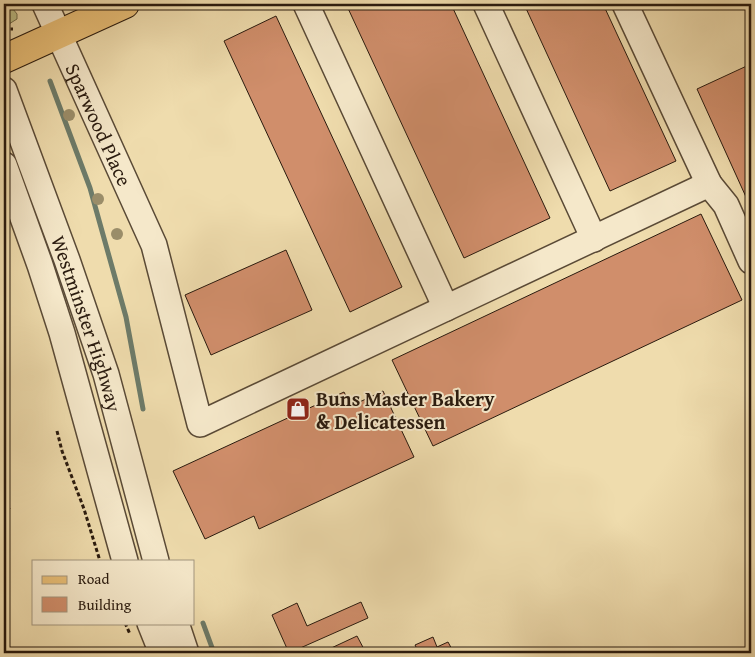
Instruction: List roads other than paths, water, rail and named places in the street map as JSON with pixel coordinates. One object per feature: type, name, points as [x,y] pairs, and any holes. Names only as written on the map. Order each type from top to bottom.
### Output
[{"type":"main road","points":[[4,59],[125,4]]},
{"type":"street","name":"Sparwood Place","points":[[44,4],[154,245],[200,424],[446,308]]},
{"type":"street","points":[[306,4],[446,308],[709,184]]},
{"type":"street","points":[[486,4],[594,239]]},
{"type":"street","points":[[626,4],[709,184],[726,206],[751,261]]},
{"type":"street","name":"Westminster Highway","points":[[4,90],[67,260],[106,374],[156,560]]},
{"type":"street","name":"Westminster Highway","points":[[4,166],[40,265],[62,333],[126,560]]},
{"type":"street","points":[[150,624],[162,653]]},
{"type":"street","points":[[176,624],[186,653]]},
{"type":"waterway","points":[[50,81],[90,188],[126,317],[143,409]]},
{"type":"waterway","points":[[203,623],[214,653]]},
{"type":"place","name":"Buns Master Bakery & Delicatessen","points":[[298,409]]}]
